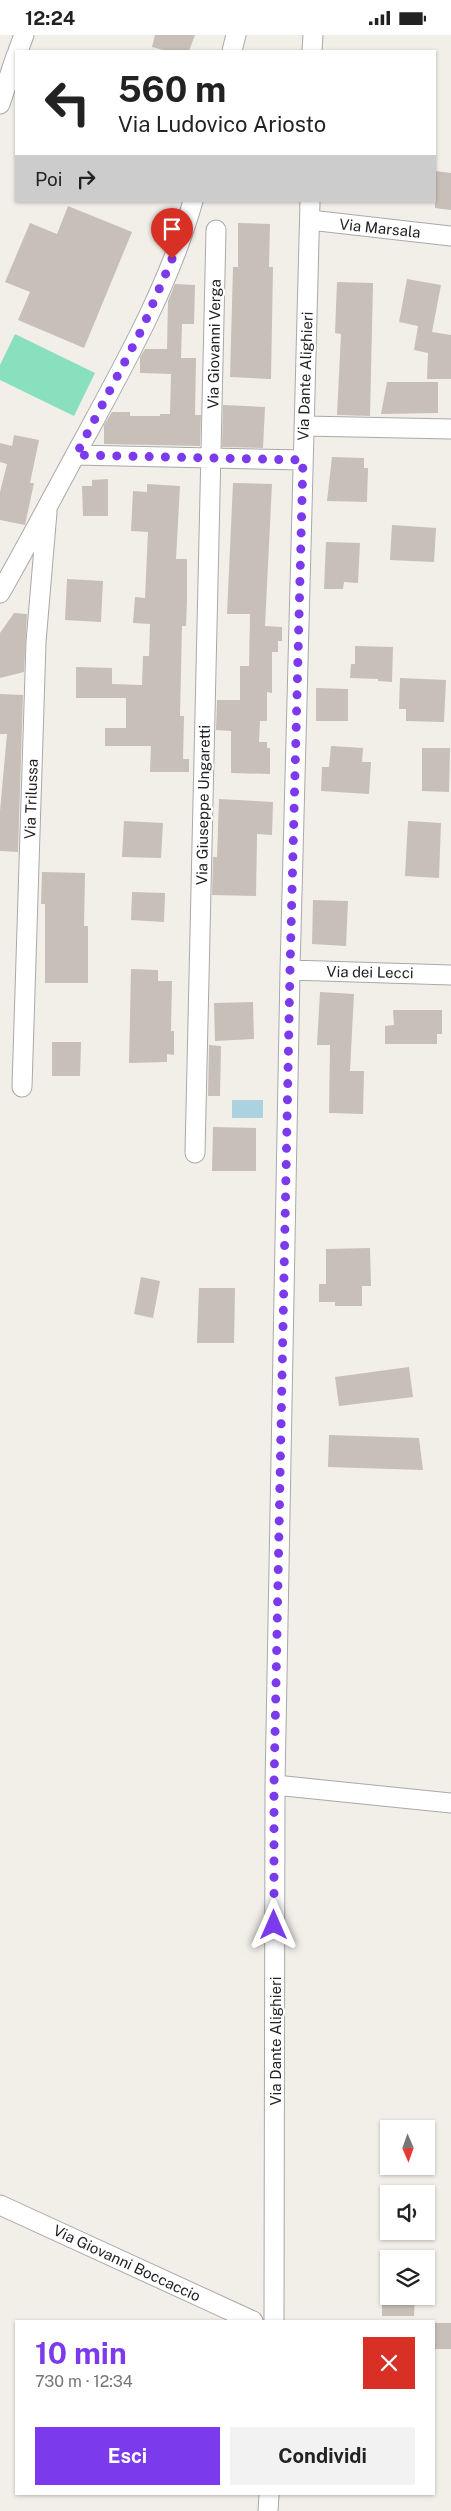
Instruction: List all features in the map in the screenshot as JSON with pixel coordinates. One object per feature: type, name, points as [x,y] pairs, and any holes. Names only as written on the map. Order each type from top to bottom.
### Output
[{"type":"street","points":[[18,50],[24,35]]},
{"type":"street","points":[[232,50],[236,35]]},
{"type":"street","points":[[312,35],[312,50]]},
{"type":"street","points":[[0,104],[15,59]]},
{"type":"street","points":[[0,593],[47,512],[142,329],[166,277],[194,202]]},
{"type":"street","name":"Via Dante Alighieri","points":[[274,2320],[274,1785],[290,970],[310,202]]},
{"type":"street","name":"Via Marsala","points":[[310,220],[451,236]]},
{"type":"street","name":"Via Giovanni Verga","points":[[211,458],[216,230]]},
{"type":"street","points":[[304,426],[451,429]]},
{"type":"street","points":[[76,455],[303,460]]},
{"type":"street","name":"Via Giuseppe Ungaretti","points":[[195,1153],[211,458]]},
{"type":"street","name":"Via Trilussa","points":[[22,1087],[36,642],[47,512]]},
{"type":"street","name":"Via dei Lecci","points":[[290,970],[451,975]]},
{"type":"street","points":[[274,1785],[451,1803]]},
{"type":"street","name":"Via Giovanni Boccaccio","points":[[0,2205],[251,2320]]},
{"type":"street","points":[[268,2511],[269,2495]]},
{"type":"green space","points":[[15,334],[95,373],[74,416],[0,380],[0,365]]},
{"type":"water","points":[[232,1100],[263,1100],[263,1118],[232,1118]]},
{"type":"building","points":[[155,35],[195,35],[189,50],[163,50],[152,47]]},
{"type":"building","points":[[436,171],[451,173],[451,210],[435,208]]},
{"type":"building","points":[[68,206],[132,232],[84,348],[18,320],[30,292],[5,282],[30,223],[57,234]]},
{"type":"building","points":[[238,223],[270,224],[269,267],[273,267],[271,379],[230,377],[233,267],[238,267]]},
{"type":"building","points":[[407,279],[441,285],[432,332],[451,335],[451,379],[427,379],[428,353],[414,350],[418,326],[399,322]]},
{"type":"building","points":[[337,282],[373,283],[370,416],[337,415],[341,334],[335,333]]},
{"type":"building","points":[[175,284],[195,285],[194,324],[182,324],[181,358],[196,358],[195,415],[201,415],[200,446],[104,444],[104,425],[112,412],[130,412],[130,416],[170,414],[171,374],[140,373],[140,357],[145,349],[167,349],[168,301]]},
{"type":"building","points":[[387,382],[438,382],[438,413],[381,414]]},
{"type":"building","points":[[223,405],[265,407],[263,448],[222,447]]},
{"type":"building","points":[[14,435],[39,440],[30,483],[34,483],[25,525],[0,520],[0,492],[7,464],[0,462],[0,443],[12,446]]},
{"type":"building","points":[[332,457],[364,458],[364,468],[368,468],[367,502],[327,501]]},
{"type":"building","points":[[108,479],[108,516],[83,516],[82,486],[92,486],[92,480]]},
{"type":"building","points":[[233,483],[272,484],[265,626],[282,627],[282,641],[278,641],[278,652],[272,652],[272,693],[267,692],[267,721],[260,721],[259,742],[267,742],[267,748],[270,748],[270,774],[231,773],[231,731],[216,730],[217,700],[240,700],[240,666],[249,666],[250,614],[227,614]]},
{"type":"building","points":[[147,484],[180,486],[176,559],[187,559],[187,600],[186,626],[182,626],[180,716],[184,716],[183,759],[189,759],[189,772],[150,772],[151,746],[105,746],[105,728],[126,728],[126,698],[76,698],[76,667],[112,668],[112,684],[142,685],[143,656],[149,656],[150,624],[133,623],[135,597],[145,598],[148,532],[131,531],[133,491],[147,492]]},
{"type":"building","points":[[392,525],[436,528],[434,562],[390,560]]},
{"type":"building","points":[[326,542],[360,543],[358,583],[344,582],[343,589],[324,589]]},
{"type":"building","points":[[67,579],[103,581],[101,622],[65,620]]},
{"type":"building","points":[[14,613],[27,614],[24,672],[0,678],[0,633]]},
{"type":"building","points":[[355,646],[393,647],[392,682],[378,681],[378,679],[350,678],[351,664],[355,664]]},
{"type":"building","points":[[400,678],[446,680],[444,722],[406,721],[406,709],[399,709]]},
{"type":"building","points":[[316,688],[348,689],[348,721],[316,721]]},
{"type":"building","points":[[0,694],[23,695],[18,852],[0,851],[0,811],[7,734],[0,734]]},
{"type":"building","points":[[331,746],[363,748],[362,762],[371,762],[369,794],[321,791],[322,767],[329,767]]},
{"type":"building","points":[[422,748],[450,748],[449,792],[422,791]]},
{"type":"building","points":[[219,799],[273,802],[272,835],[257,834],[256,896],[212,895],[213,857],[217,857]]},
{"type":"building","points":[[124,821],[163,823],[161,858],[122,857]]},
{"type":"building","points":[[408,821],[441,823],[439,878],[405,876]]},
{"type":"building","points":[[42,872],[85,873],[84,926],[88,926],[88,983],[45,983],[45,904],[41,904]]},
{"type":"building","points":[[132,892],[165,893],[164,922],[131,920]]},
{"type":"building","points":[[313,900],[348,901],[346,946],[312,944]]},
{"type":"building","points":[[131,969],[158,970],[158,981],[172,981],[171,1031],[174,1031],[174,1055],[167,1054],[167,1062],[129,1063]]},
{"type":"building","points":[[320,992],[354,994],[350,1071],[364,1071],[363,1114],[329,1113],[330,1045],[317,1045]]},
{"type":"building","points":[[253,1002],[254,1039],[215,1041],[214,1003]]},
{"type":"building","points":[[393,1010],[442,1010],[442,1034],[437,1034],[437,1044],[385,1044],[385,1026],[394,1025]]},
{"type":"building","points":[[52,1042],[81,1042],[80,1076],[52,1076]]},
{"type":"building","points":[[209,1045],[221,1046],[220,1096],[208,1096]]},
{"type":"building","points":[[213,1127],[256,1128],[256,1171],[212,1171]]},
{"type":"building","points":[[370,1248],[371,1286],[362,1286],[362,1306],[335,1306],[335,1302],[319,1302],[319,1284],[326,1284],[326,1249]]},
{"type":"building","points":[[141,1277],[160,1281],[153,1318],[134,1314]]},
{"type":"building","points":[[199,1288],[235,1288],[234,1343],[197,1343]]},
{"type":"building","points":[[409,1367],[413,1397],[339,1406],[335,1377]]},
{"type":"building","points":[[329,1435],[419,1438],[423,1470],[328,1467]]},
{"type":"building","points":[[382,2305],[415,2305],[414,2316],[382,2316]]},
{"type":"building","points":[[435,2323],[451,2323],[451,2349],[435,2349]]},
{"type":"route","points":[[172,259],[134,347],[76,455],[303,460],[290,970],[274,1785],[274,1925]]}]
